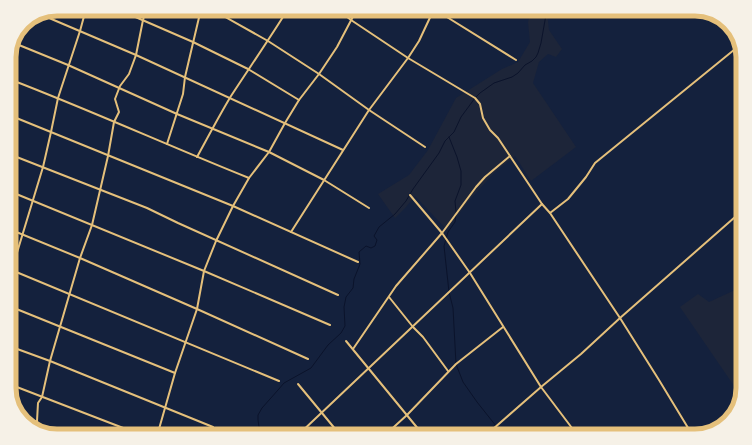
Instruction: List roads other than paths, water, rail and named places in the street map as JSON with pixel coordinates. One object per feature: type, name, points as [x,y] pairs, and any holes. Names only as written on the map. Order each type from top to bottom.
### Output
[{"type":"street","points":[[16,252],[43,167],[58,98],[84,16]]},
{"type":"street","points":[[134,16],[193,42],[248,69],[299,100]]},
{"type":"street","points":[[38,424],[38,403],[42,397],[50,361],[80,258],[92,225],[108,156],[114,122],[119,112],[115,99],[119,88],[129,74],[136,55],[144,16]]},
{"type":"street","points":[[167,144],[183,94],[185,78],[199,16]]},
{"type":"street","points":[[223,16],[268,41],[319,74],[369,110],[425,147]]},
{"type":"street","points":[[197,157],[230,98],[284,16]]},
{"type":"street","points":[[346,16],[408,58],[475,98],[480,104],[483,118],[490,130],[498,138],[542,204],[550,213],[620,318],[689,429]]},
{"type":"street","points":[[159,429],[175,373],[197,308],[204,271],[216,240],[249,178],[269,152],[299,100],[337,47],[353,16]]},
{"type":"street","points":[[291,232],[369,110],[419,41],[431,16]]},
{"type":"street","points":[[445,16],[516,60]]},
{"type":"street","points":[[47,17],[136,55],[343,150]]},
{"type":"street","points":[[18,45],[68,65],[176,114],[269,152],[324,180],[369,208]]},
{"type":"street","points":[[550,213],[568,199],[586,177],[595,163],[735,49]]},
{"type":"street","points":[[16,82],[249,178]]},
{"type":"street","points":[[16,118],[233,206],[358,262]]},
{"type":"street","points":[[353,350],[389,297],[442,233],[485,177],[510,156]]},
{"type":"street","points":[[16,157],[147,208],[338,295]]},
{"type":"street","points":[[16,194],[204,271],[330,325]]},
{"type":"street","points":[[410,195],[442,233],[470,273],[541,387],[573,429]]},
{"type":"street","points":[[304,429],[542,204]]},
{"type":"street","points":[[493,429],[582,354],[620,318],[736,216]]},
{"type":"street","points":[[16,232],[197,308],[308,359]]},
{"type":"street","points":[[16,272],[279,381]]},
{"type":"street","points":[[389,297],[423,337],[448,371]]},
{"type":"street","points":[[16,309],[175,373]]},
{"type":"street","points":[[392,429],[407,415],[448,371],[503,327]]},
{"type":"street","points":[[346,341],[418,429]]},
{"type":"street","points":[[16,349],[213,427]]},
{"type":"street","points":[[298,384],[335,429]]},
{"type":"street","points":[[16,387],[126,429]]},
{"type":"waterway","points":[[262,429],[259,427],[258,420],[258,415],[262,408],[284,383],[311,368],[328,345],[341,333],[345,326],[344,307],[346,297],[353,288],[354,279],[360,264],[359,252],[366,246],[371,248],[375,246],[377,240],[374,236],[379,227],[395,214],[406,201],[439,153],[445,141],[454,132],[461,117],[475,98],[494,83],[512,77],[518,73],[525,65],[536,57],[541,43],[546,16]]},
{"type":"waterway","points":[[449,137],[461,171],[461,185],[455,201],[456,212]]},
{"type":"waterway","points":[[456,215],[455,222],[448,232],[444,246],[449,292],[453,308],[456,364],[463,382],[498,429]]}]
